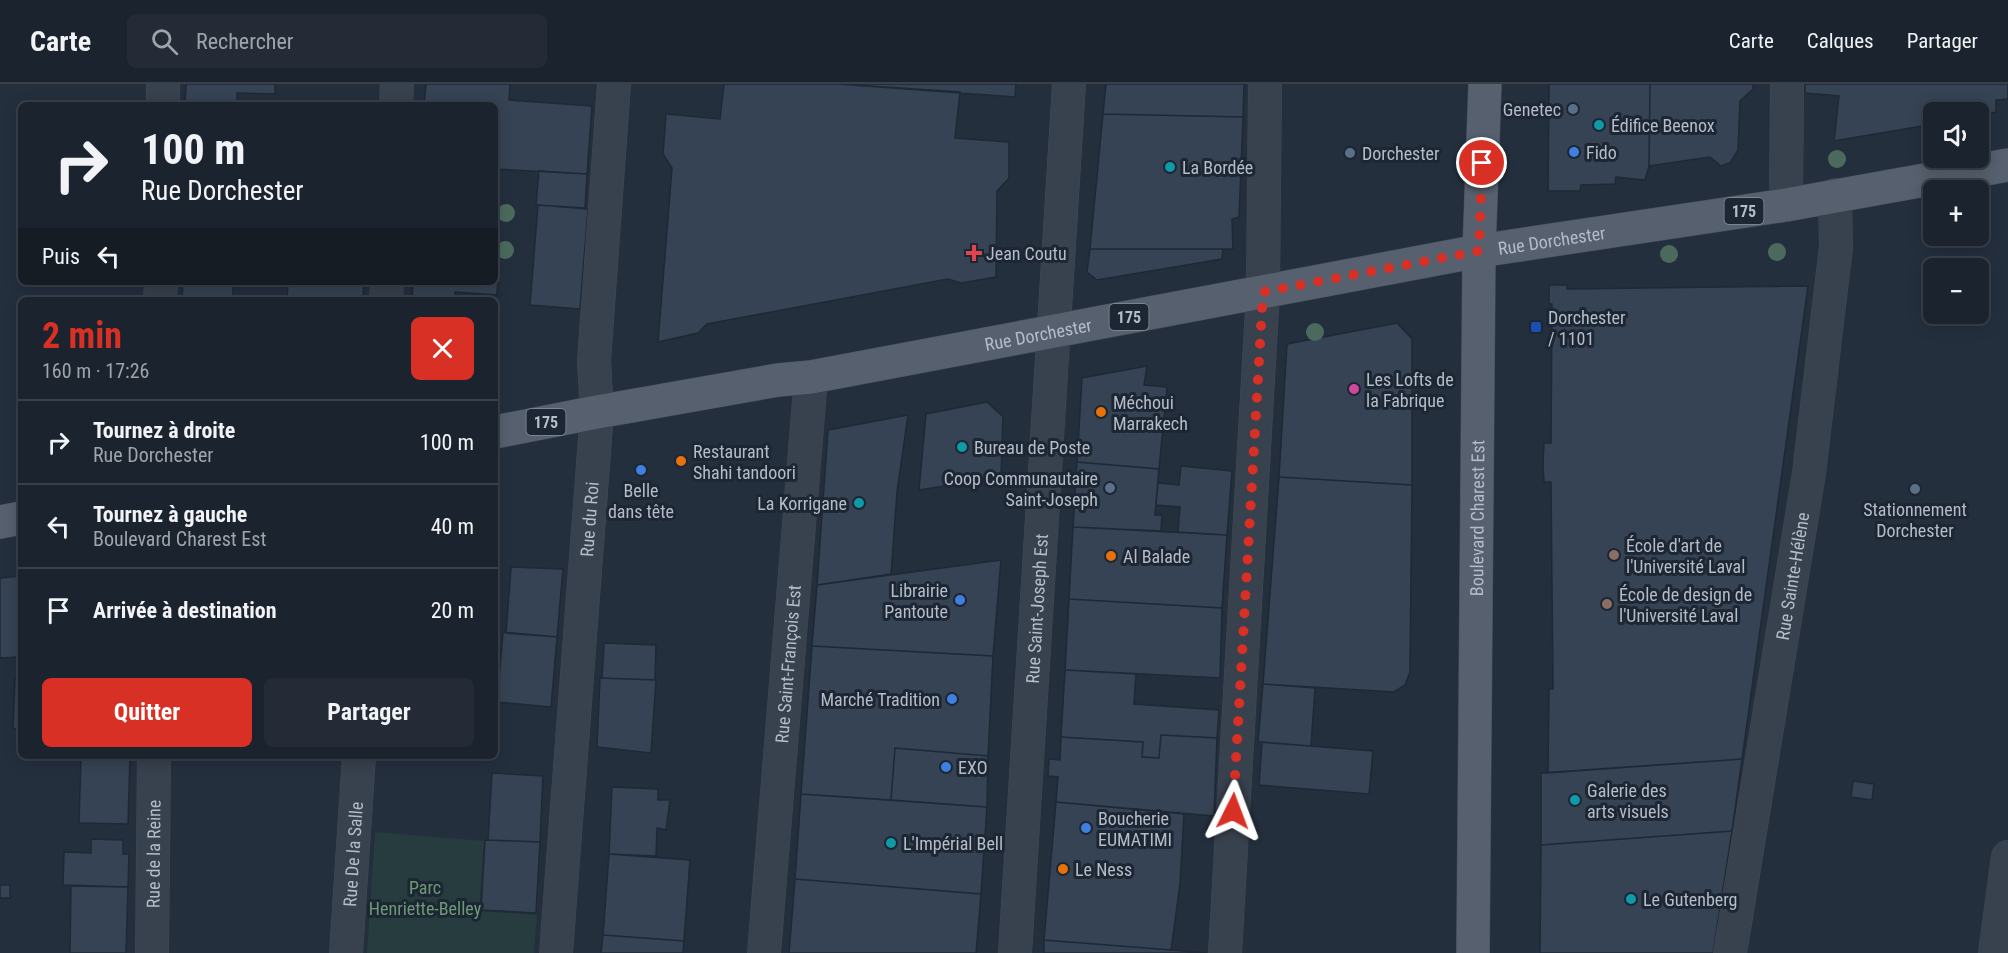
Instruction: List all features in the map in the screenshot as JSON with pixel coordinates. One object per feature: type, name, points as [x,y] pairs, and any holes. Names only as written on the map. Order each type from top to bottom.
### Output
[{"type":"main road","name":"Boulevard Charest Est","points":[[1473,953],[1479,251],[1485,84]]},
{"type":"main road","name":"Rue Dorchester","points":[[498,431],[778,380],[811,377],[1479,251],[1786,205],[2008,165]]},
{"type":"main road","points":[[0,522],[18,519]]},
{"type":"street","points":[[163,84],[163,102]]},
{"type":"street","points":[[396,102],[398,84]]},
{"type":"street","name":"Rue du Roi","points":[[556,953],[597,412],[594,361],[614,84]]},
{"type":"street","name":"Rue Saint-Joseph Est","points":[[1015,953],[1069,84]]},
{"type":"street","points":[[1225,953],[1263,292],[1265,84]]},
{"type":"street","points":[[1786,84],[1786,205]]},
{"type":"street","name":"Rue Sainte-Hélène","points":[[1730,953],[1809,473],[1836,247],[1835,195]]},
{"type":"street","name":"Rue Saint-François Est","points":[[764,953],[811,377]]},
{"type":"street","name":"Rue de la Reine","points":[[152,953],[154,759]]},
{"type":"street","name":"Rue De la Salle","points":[[346,953],[359,759]]},
{"type":"street","points":[[1995,953],[2008,857]]},
{"type":"green space","name":"Parc Henriette-Belley","points":[[375,832],[484,841],[479,911],[537,915],[534,953],[367,953]]},
{"type":"building","points":[[186,84],[275,84],[275,94],[237,93],[237,102],[185,102]]},
{"type":"building","points":[[426,84],[510,84],[509,100],[592,106],[587,174],[498,169],[498,102],[424,102]]},
{"type":"building","points":[[724,84],[838,84],[960,92],[955,138],[1009,142],[1009,178],[997,191],[996,277],[961,283],[948,279],[707,324],[698,333],[658,342],[672,168],[663,154],[666,114],[720,119]]},
{"type":"building","points":[[838,84],[1016,84],[1015,97]]},
{"type":"building","points":[[1106,84],[1244,84],[1243,117],[1103,114]]},
{"type":"building","name":"Édifice Beenox","points":[[1549,84],[1650,84],[1649,166],[1645,180],[1616,177],[1615,184],[1581,185],[1580,191],[1548,191]]},
{"type":"building","points":[[1650,84],[1753,84],[1753,89],[1740,101],[1738,150],[1730,163],[1721,166],[1710,157],[1649,166]]},
{"type":"building","points":[[1805,84],[2008,84],[2008,99],[1996,100],[1996,112],[1989,114],[1989,102],[1923,102],[1923,126],[1834,141],[1839,96],[1805,93]]},
{"type":"building","name":"La Bordée","points":[[1103,114],[1243,117],[1239,217],[1232,219],[1233,249],[1090,249]]},
{"type":"building","points":[[539,171],[587,174],[585,208],[536,205]]},
{"type":"building","points":[[538,205],[588,209],[580,309],[530,305]]},
{"type":"building","points":[[1090,249],[1223,249],[1222,259],[1097,280],[1087,272]]},
{"type":"building","points":[[183,285],[233,285],[233,297],[182,297]]},
{"type":"building","points":[[288,285],[364,285],[363,297],[287,297]]},
{"type":"building","points":[[413,285],[497,285],[497,295],[455,292],[455,297],[412,297]]},
{"type":"building","points":[[1549,285],[1567,285],[1567,289],[1808,286],[1742,759],[1548,773],[1549,689],[1553,689],[1551,482],[1544,482],[1543,465],[1544,443],[1551,443],[1552,304],[1549,304]]},
{"type":"building","points":[[1397,323],[1412,339],[1412,485],[1279,477],[1287,344]]},
{"type":"building","points":[[1147,366],[1144,385],[1167,387],[1159,469],[1077,462],[1082,378]]},
{"type":"building","name":"Bureau de Poste","points":[[987,402],[1003,417],[1001,477],[919,490],[926,414]]},
{"type":"building","name":"La Korrigane","points":[[908,415],[897,492],[891,574],[817,585],[828,430]]},
{"type":"building","points":[[1077,462],[1159,469],[1155,515],[1162,515],[1161,531],[1073,527]]},
{"type":"building","points":[[1181,466],[1232,471],[1227,535],[1178,532],[1180,507],[1156,505],[1158,483],[1179,485]]},
{"type":"building","points":[[1279,477],[1412,485],[1410,672],[1405,685],[1394,692],[1263,684]]},
{"type":"building","points":[[1073,527],[1227,535],[1222,608],[1069,599]]},
{"type":"building","points":[[1001,560],[993,656],[812,646],[817,585]]},
{"type":"building","points":[[511,567],[563,569],[557,637],[506,633]]},
{"type":"building","points":[[18,576],[18,657],[0,658],[0,578]]},
{"type":"building","points":[[1069,599],[1222,608],[1220,678],[1065,670]]},
{"type":"building","points":[[503,632],[557,637],[551,707],[498,702]]},
{"type":"building","points":[[604,643],[656,645],[655,680],[602,678]]},
{"type":"building","points":[[812,646],[993,656],[988,756],[895,748],[891,800],[801,794]]},
{"type":"building","points":[[1065,670],[1136,674],[1134,704],[1219,710],[1217,738],[1161,735],[1159,758],[1142,757],[1143,742],[1061,737]]},
{"type":"building","points":[[600,678],[656,680],[651,753],[597,747]]},
{"type":"building","points":[[15,679],[18,679],[18,729],[13,729]]},
{"type":"building","points":[[1263,684],[1315,688],[1311,746],[1258,742]]},
{"type":"building","points":[[1161,735],[1217,738],[1214,816],[1056,802],[1058,777],[1048,776],[1049,759],[1060,760],[1061,737],[1143,742],[1142,757],[1159,758]]},
{"type":"building","points":[[1262,742],[1373,751],[1369,794],[1259,785]]},
{"type":"building","points":[[895,748],[988,756],[987,807],[891,800]]},
{"type":"building","points":[[81,759],[130,759],[128,824],[79,823]]},
{"type":"building","points":[[1742,759],[1732,831],[1541,845],[1541,773]]},
{"type":"building","points":[[492,773],[543,776],[540,842],[488,840]]},
{"type":"building","points":[[1853,781],[1874,784],[1872,800],[1851,797]]},
{"type":"building","points":[[612,787],[658,789],[658,800],[670,800],[666,830],[657,828],[656,856],[609,854]]},
{"type":"building","name":"L'Impérial Bell","points":[[801,794],[987,807],[981,894],[795,879]]},
{"type":"building","points":[[1056,802],[1184,814],[1180,884],[1171,950],[1044,940]]},
{"type":"building","name":"Le Gutenberg","points":[[1732,831],[1713,953],[1540,953],[1541,845]]},
{"type":"building","points":[[91,839],[123,840],[123,854],[129,854],[128,887],[63,885],[64,852],[91,853]]},
{"type":"building","points":[[485,840],[540,842],[536,913],[481,910]]},
{"type":"building","points":[[609,854],[690,860],[684,941],[603,935]]},
{"type":"building","points":[[795,879],[981,894],[976,953],[789,953]]},
{"type":"building","points":[[0,885],[10,885],[10,898],[0,898]]},
{"type":"building","points":[[71,886],[128,887],[126,953],[70,953]]},
{"type":"building","points":[[603,935],[684,941],[683,953],[601,953]]},
{"type":"building","points":[[1044,940],[1171,950],[1207,953],[1044,953]]},
{"type":"place","name":"Genetec","points":[[1573,109]]},
{"type":"place","name":"Édifice Beenox","points":[[1599,125]]},
{"type":"place","name":"Fido","points":[[1574,152]]},
{"type":"place","name":"Dorchester","points":[[1350,153]]},
{"type":"place","name":"La Bordée","points":[[1170,167]]},
{"type":"place","name":"Jean Coutu","points":[[974,253]]},
{"type":"place","name":"Dorchester / 1101","points":[[1536,327]]},
{"type":"place","name":"Les Lofts de la Fabrique","points":[[1354,389]]},
{"type":"place","name":"Méchoui Marrakech","points":[[1101,412]]},
{"type":"place","name":"Bureau de Poste","points":[[962,447]]},
{"type":"place","name":"Restaurant Shahi tandoori","points":[[681,461]]},
{"type":"place","name":"Belle dans tête","points":[[641,470]]},
{"type":"place","name":"Coop Communautaire Saint-Joseph","points":[[1110,488]]},
{"type":"place","name":"Stationnement Dorchester","points":[[1915,489]]},
{"type":"place","name":"La Korrigane","points":[[859,503]]},
{"type":"place","name":"École d'art de l'Université Laval","points":[[1614,555]]},
{"type":"place","name":"Al Balade","points":[[1111,556]]},
{"type":"place","name":"Librairie Pantoute","points":[[960,600]]},
{"type":"place","name":"École de design de l'Université Laval","points":[[1607,604]]},
{"type":"place","name":"Marché Tradition","points":[[952,699]]},
{"type":"place","name":"EXO","points":[[946,767]]},
{"type":"place","name":"Galerie des arts visuels","points":[[1575,800]]},
{"type":"place","name":"Boucherie EUMATIMI","points":[[1086,828]]},
{"type":"place","name":"L'Impérial Bell","points":[[891,843]]},
{"type":"place","name":"Le Ness","points":[[1063,869]]},
{"type":"place","name":"Le Gutenberg","points":[[1631,899]]},
{"type":"route","points":[[1233,811],[1263,292],[1479,251],[1482,163]]}]
